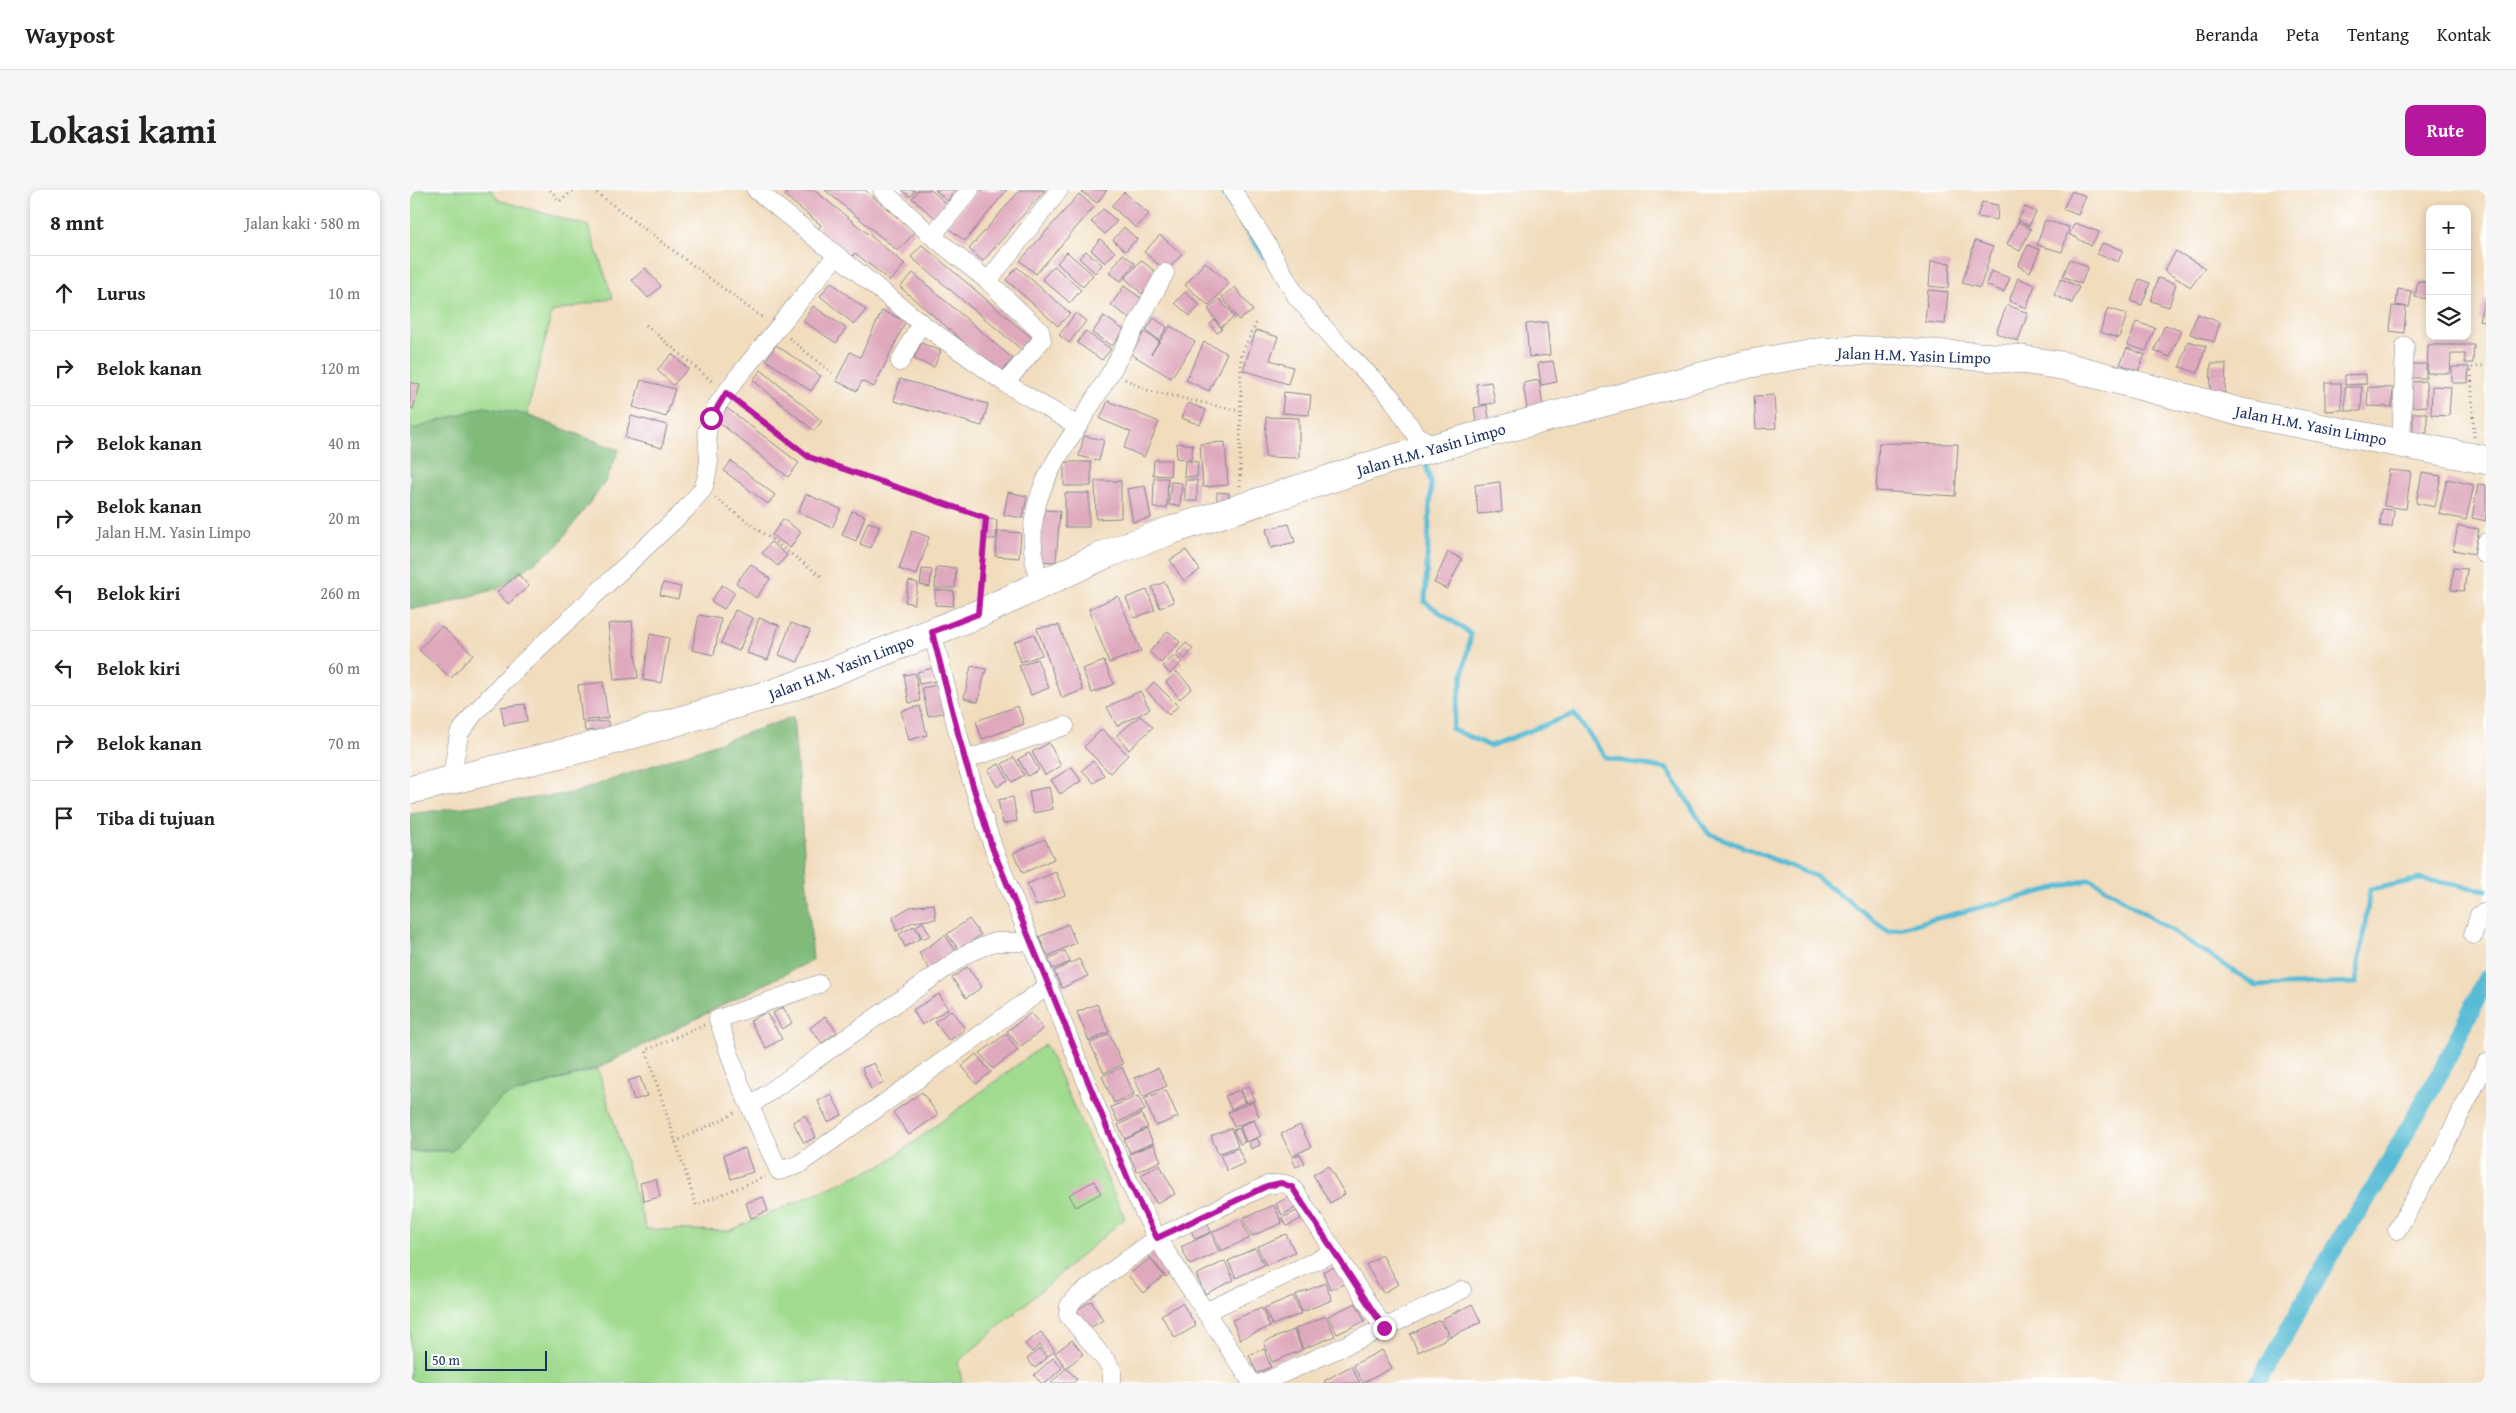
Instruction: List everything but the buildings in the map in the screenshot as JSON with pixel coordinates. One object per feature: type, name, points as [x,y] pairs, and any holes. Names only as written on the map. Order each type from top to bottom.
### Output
[{"type":"main road","name":"Jalan H.M. Yasin Limpo","points":[[410,790],[451,782],[597,745],[774,693],[978,614],[1104,555],[1240,507],[1430,448],[1748,364],[1853,350],[1972,356],[2064,366],[2244,413],[2480,459]]},
{"type":"street","points":[[882,190],[932,236],[988,281],[1039,329],[1042,340],[1005,383]]},
{"type":"street","points":[[932,236],[970,190]]},
{"type":"street","points":[[988,281],[1059,190]]},
{"type":"street","points":[[1232,190],[1265,241],[1296,296],[1342,348],[1392,397],[1414,434],[1430,448]]},
{"type":"street","points":[[766,193],[836,256],[921,323],[1005,383],[1078,426]]},
{"type":"street","points":[[451,782],[460,734],[473,714],[507,678],[684,511],[703,489],[709,462],[707,431],[716,407],[776,328],[836,256]]},
{"type":"street","points":[[1040,584],[1033,556],[1032,534],[1036,502],[1059,454],[1111,372],[1165,273]]},
{"type":"street","points":[[900,362],[921,323]]},
{"type":"street","points":[[2401,444],[2405,346]]},
{"type":"street","points":[[932,632],[965,760],[992,847],[1130,1184],[1157,1238],[1252,1383]]},
{"type":"street","points":[[965,760],[1065,726]]},
{"type":"street","points":[[2473,935],[2483,914]]},
{"type":"street","points":[[751,1105],[966,954],[994,942],[1020,942],[1028,938]]},
{"type":"street","points":[[819,984],[718,1019],[739,1082],[751,1105],[779,1171],[798,1165],[1049,985]]},
{"type":"street","points":[[2397,1230],[2439,1156],[2486,1063]]},
{"type":"street","points":[[1112,1383],[1112,1370],[1107,1362],[1068,1315],[1069,1306],[1075,1298],[1157,1238],[1267,1186],[1281,1183],[1292,1187],[1295,1191],[1384,1328]]},
{"type":"street","points":[[1205,1312],[1335,1252]]},
{"type":"street","points":[[1262,1383],[1384,1328],[1462,1290]]},
{"type":"path","points":[[550,190],[560,201],[574,190]]},
{"type":"path","points":[[593,190],[776,328],[832,373]]},
{"type":"path","points":[[1240,507],[1241,356],[1258,320]]},
{"type":"path","points":[[646,325],[726,393],[809,457],[986,518],[978,614]]},
{"type":"path","points":[[2480,459],[2471,368],[2486,365]]},
{"type":"path","points":[[1111,372],[1146,390],[1240,411]]},
{"type":"path","points":[[703,489],[821,576]]},
{"type":"path","points":[[718,1019],[646,1050],[696,1206],[779,1171]]},
{"type":"path","points":[[674,1142],[751,1105]]},
{"type":"green space","points":[[410,190],[492,190],[498,200],[588,226],[613,298],[552,312],[527,415],[484,407],[410,430]]},
{"type":"green space","points":[[484,407],[527,415],[619,450],[606,481],[557,546],[500,588],[439,605],[410,609],[410,430]]},
{"type":"green space","points":[[793,717],[813,960],[598,1068],[502,1097],[452,1151],[410,1151],[410,814],[573,793]]},
{"type":"green space","points":[[1045,1044],[1125,1218],[958,1362],[962,1383],[410,1383],[410,1151],[452,1151],[502,1097],[598,1069],[646,1229],[729,1231],[886,1163]]},
{"type":"waterway","points":[[1221,190],[1264,257]]},
{"type":"waterway","points":[[1424,458],[1431,483],[1425,602],[1471,634],[1452,729],[1490,746],[1574,714],[1606,758],[1667,769],[1708,833],[1815,876],[1888,931],[2091,879],[2257,986],[2356,983],[2370,890],[2420,879],[2486,890]]},
{"type":"waterway","points":[[2258,1383],[2338,1242],[2376,1185],[2444,1066],[2486,979]]},
{"type":"route","points":[[711,418],[726,393],[809,457],[986,518],[978,614],[932,632],[965,760],[992,847],[1094,1101],[1130,1184],[1157,1238],[1267,1186],[1281,1183],[1292,1187],[1384,1328]]}]
